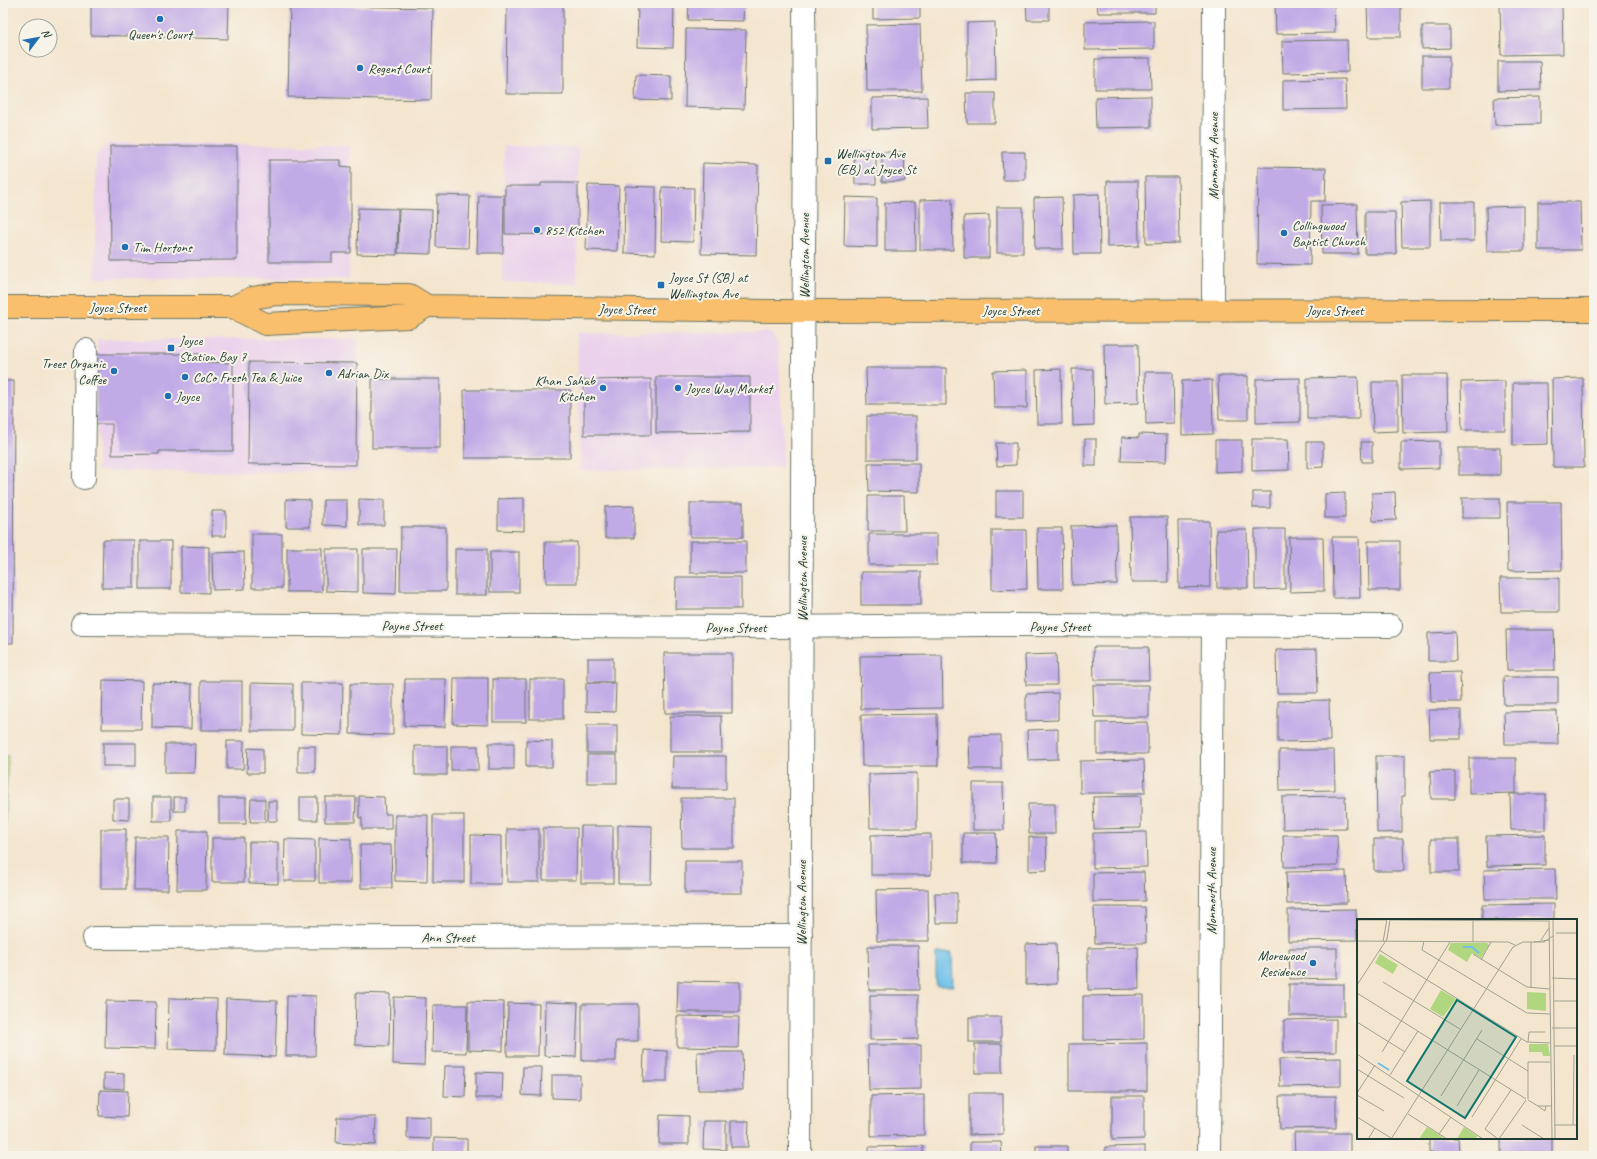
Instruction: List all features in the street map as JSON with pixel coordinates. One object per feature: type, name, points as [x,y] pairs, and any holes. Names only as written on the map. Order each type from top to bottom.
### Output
[{"type":"main road","name":"Joyce Street","points":[[3,307],[233,307],[252,298],[277,294],[409,295],[427,306],[804,311],[1594,310]]},
{"type":"main road","name":"Joyce Street","points":[[233,307],[265,324],[409,317],[427,306]]},
{"type":"street","name":"Wellington Avenue","points":[[800,1156],[804,3]]},
{"type":"street","name":"Monmouth Avenue","points":[[1213,310],[1214,3]]},
{"type":"street","points":[[84,478],[86,350]]},
{"type":"street","name":"Payne Street","points":[[82,624],[802,627],[972,625],[1391,626]]},
{"type":"street","name":"Monmouth Avenue","points":[[1209,1156],[1212,626]]},
{"type":"street","name":"Ann Street","points":[[94,938],[801,936]]},
{"type":"shaded area","points":[[109,143],[349,145],[349,279],[95,278],[96,155]]},
{"type":"shaded area","points":[[504,146],[578,147],[577,284],[502,282]]},
{"type":"shaded area","points":[[577,333],[769,333],[775,337],[779,348],[783,467],[580,471]]},
{"type":"shaded area","points":[[97,339],[358,339],[359,472],[97,471]]},
{"type":"green space","points":[[3,755],[8,756],[3,866]]},
{"type":"water","points":[[936,953],[952,953],[953,986],[936,986]]},
{"type":"building","name":"Queen's Court","points":[[91,3],[229,3],[228,39],[91,35]]},
{"type":"building","points":[[507,3],[563,3],[563,94],[506,94]]},
{"type":"building","points":[[638,3],[674,3],[673,48],[637,47]]},
{"type":"building","points":[[689,3],[744,3],[743,21],[688,20]]},
{"type":"building","points":[[873,3],[920,3],[920,18],[873,19]]},
{"type":"building","points":[[1026,3],[1049,3],[1049,20],[1027,20]]},
{"type":"building","points":[[1097,3],[1155,3],[1155,13],[1098,13]]},
{"type":"building","points":[[1275,3],[1334,3],[1335,33],[1276,34]]},
{"type":"building","points":[[1367,3],[1401,3],[1401,37],[1368,37]]},
{"type":"building","points":[[1500,3],[1562,3],[1563,54],[1501,55]]},
{"type":"building","name":"Regent Court","points":[[290,5],[433,8],[431,100],[288,97]]},
{"type":"building","points":[[1154,21],[1154,49],[1085,50],[1085,22]]},
{"type":"building","points":[[995,22],[996,80],[967,81],[967,23]]},
{"type":"building","points":[[920,24],[922,91],[867,91],[866,25]]},
{"type":"building","points":[[1422,26],[1450,26],[1450,48],[1422,49]]},
{"type":"building","points":[[686,29],[746,30],[744,109],[685,107]]},
{"type":"building","points":[[1347,40],[1348,72],[1283,73],[1282,41]]},
{"type":"building","points":[[1422,56],[1449,56],[1449,88],[1422,88]]},
{"type":"building","points":[[1150,58],[1151,89],[1095,89],[1095,59]]},
{"type":"building","points":[[1498,61],[1540,61],[1541,90],[1498,91]]},
{"type":"building","points":[[636,75],[671,76],[671,101],[635,100]]},
{"type":"building","points":[[1345,79],[1346,109],[1283,110],[1283,80]]},
{"type":"building","points":[[966,93],[995,93],[995,123],[967,123]]},
{"type":"building","points":[[1151,96],[1151,127],[1096,128],[1095,97]]},
{"type":"building","points":[[927,97],[928,128],[872,129],[872,98]]},
{"type":"building","points":[[1540,97],[1540,124],[1495,125],[1494,98]]},
{"type":"building","points":[[110,146],[237,146],[237,260],[111,261]]},
{"type":"building","points":[[854,150],[876,150],[876,184],[855,184]]},
{"type":"building","points":[[882,152],[904,152],[905,181],[882,182]]},
{"type":"building","points":[[1002,152],[1025,152],[1025,180],[1003,180]]},
{"type":"building","points":[[269,160],[341,160],[341,166],[351,167],[351,253],[332,253],[332,262],[269,262]]},
{"type":"building","points":[[703,163],[758,165],[756,255],[701,254]]},
{"type":"building","name":"Collingwood Baptist Church","points":[[1258,167],[1326,168],[1325,201],[1311,201],[1310,265],[1257,264]]},
{"type":"building","points":[[1145,177],[1178,177],[1179,243],[1146,244]]},
{"type":"building","points":[[1107,181],[1138,181],[1139,246],[1107,247]]},
{"type":"building","points":[[541,183],[578,183],[578,235],[505,234],[505,186],[541,186]]},
{"type":"building","points":[[588,185],[619,186],[617,251],[586,250]]},
{"type":"building","points":[[625,186],[656,187],[655,254],[624,253]]},
{"type":"building","points":[[662,187],[694,188],[693,242],[661,241]]},
{"type":"building","points":[[1099,194],[1100,254],[1074,254],[1073,195]]},
{"type":"building","points":[[437,195],[470,196],[468,248],[436,247]]},
{"type":"building","points":[[479,195],[504,195],[503,253],[477,253]]},
{"type":"building","points":[[845,197],[877,198],[877,247],[844,246]]},
{"type":"building","points":[[1062,197],[1063,249],[1035,249],[1034,198]]},
{"type":"building","points":[[952,199],[953,250],[920,250],[920,200]]},
{"type":"building","points":[[1430,201],[1430,247],[1402,247],[1401,202]]},
{"type":"building","points":[[915,202],[916,251],[885,251],[885,203]]},
{"type":"building","points":[[1440,202],[1474,202],[1474,241],[1441,241]]},
{"type":"building","points":[[1538,202],[1580,202],[1581,250],[1538,250]]},
{"type":"building","points":[[1357,204],[1358,254],[1322,254],[1321,205]]},
{"type":"building","points":[[1524,206],[1524,251],[1487,251],[1486,207]]},
{"type":"building","points":[[997,207],[1023,207],[1023,253],[997,253]]},
{"type":"building","points":[[358,208],[398,209],[397,255],[357,254]]},
{"type":"building","points":[[399,209],[432,210],[431,254],[398,253]]},
{"type":"building","points":[[1365,212],[1395,212],[1396,254],[1365,254]]},
{"type":"building","points":[[989,215],[989,258],[964,258],[964,216]]},
{"type":"building","points":[[1104,344],[1138,344],[1139,403],[1105,404]]},
{"type":"building","name":"Joyce","points":[[96,354],[201,354],[201,362],[233,363],[233,451],[159,451],[159,454],[112,455],[112,424],[96,424]]},
{"type":"building","points":[[249,362],[357,363],[356,465],[248,464]]},
{"type":"building","points":[[866,368],[946,368],[946,405],[867,405]]},
{"type":"building","points":[[1061,369],[1062,424],[1037,424],[1036,370]]},
{"type":"building","points":[[1072,369],[1093,369],[1094,425],[1073,426]]},
{"type":"building","points":[[1027,370],[1027,408],[994,408],[993,371]]},
{"type":"building","points":[[1145,372],[1173,372],[1174,423],[1146,424]]},
{"type":"building","points":[[1402,375],[1447,375],[1448,432],[1403,433]]},
{"type":"building","points":[[1218,376],[1248,376],[1248,420],[1219,420]]},
{"type":"building","points":[[656,377],[750,377],[750,432],[656,433]]},
{"type":"building","points":[[1358,377],[1359,419],[1307,419],[1307,378]]},
{"type":"building","points":[[1300,378],[1300,422],[1256,423],[1256,379]]},
{"type":"building","points":[[1583,378],[1584,467],[1553,467],[1552,379]]},
{"type":"building","points":[[372,379],[440,379],[440,448],[372,448]]},
{"type":"building","points":[[651,379],[651,435],[584,435],[584,380]]},
{"type":"building","points":[[1212,380],[1213,434],[1182,435],[1182,381]]},
{"type":"building","points":[[3,381],[14,381],[13,643],[3,643]]},
{"type":"building","points":[[1505,381],[1505,430],[1462,430],[1461,382]]},
{"type":"building","points":[[1372,382],[1398,382],[1398,431],[1373,432]]},
{"type":"building","points":[[1513,383],[1547,383],[1548,444],[1513,445]]},
{"type":"building","points":[[464,390],[570,390],[570,458],[465,458]]},
{"type":"building","points":[[867,416],[916,416],[916,459],[867,459]]},
{"type":"building","points":[[1139,434],[1167,435],[1166,462],[1121,461],[1122,437],[1139,438]]},
{"type":"building","points":[[1085,439],[1096,439],[1096,466],[1085,466]]},
{"type":"building","points":[[1252,439],[1288,439],[1289,470],[1252,471]]},
{"type":"building","points":[[1215,440],[1242,440],[1242,471],[1215,472]]},
{"type":"building","points":[[1439,441],[1439,468],[1401,469],[1401,442]]},
{"type":"building","points":[[1307,442],[1323,442],[1323,467],[1307,468]]},
{"type":"building","points":[[1361,442],[1372,442],[1372,462],[1362,462]]},
{"type":"building","points":[[996,443],[1016,443],[1016,465],[997,466]]},
{"type":"building","points":[[1459,448],[1500,448],[1500,475],[1459,475]]},
{"type":"building","points":[[868,463],[919,463],[919,492],[869,491]]},
{"type":"building","points":[[996,491],[1023,491],[1023,517],[996,517]]},
{"type":"building","points":[[1253,492],[1270,492],[1270,508],[1253,508]]},
{"type":"building","points":[[1395,492],[1396,520],[1373,521],[1372,493]]},
{"type":"building","points":[[1345,493],[1345,518],[1325,518],[1325,494]]},
{"type":"building","points":[[868,496],[904,496],[905,531],[868,531]]},
{"type":"building","points":[[524,498],[524,531],[498,530],[498,499]]},
{"type":"building","points":[[1462,498],[1500,498],[1500,518],[1462,518]]},
{"type":"building","points":[[286,499],[310,500],[310,527],[286,527]]},
{"type":"building","points":[[359,499],[384,500],[384,525],[359,525]]},
{"type":"building","points":[[323,500],[347,500],[347,526],[323,525]]},
{"type":"building","points":[[1507,502],[1561,502],[1562,570],[1508,571]]},
{"type":"building","points":[[690,503],[743,503],[743,537],[690,537]]},
{"type":"building","points":[[634,506],[634,538],[605,538],[605,507]]},
{"type":"building","points":[[212,511],[226,511],[226,536],[212,536]]},
{"type":"building","points":[[1130,517],[1167,517],[1168,582],[1131,582]]},
{"type":"building","points":[[1178,521],[1209,521],[1210,587],[1179,588]]},
{"type":"building","points":[[1116,525],[1117,584],[1072,585],[1071,526]]},
{"type":"building","points":[[401,527],[446,527],[446,591],[400,591]]},
{"type":"building","points":[[1037,528],[1062,528],[1063,589],[1038,589]]},
{"type":"building","points":[[1255,529],[1285,529],[1285,589],[1255,590]]},
{"type":"building","points":[[992,530],[1026,530],[1027,589],[992,590]]},
{"type":"building","points":[[1216,530],[1247,530],[1248,588],[1217,588]]},
{"type":"building","points":[[252,534],[282,534],[282,588],[252,588]]},
{"type":"building","points":[[869,534],[937,534],[937,565],[869,565]]},
{"type":"building","points":[[1289,537],[1323,537],[1324,591],[1290,592]]},
{"type":"building","points":[[1332,537],[1359,537],[1360,598],[1333,598]]},
{"type":"building","points":[[103,540],[134,540],[134,588],[102,588]]},
{"type":"building","points":[[140,541],[171,541],[171,589],[140,589]]},
{"type":"building","points":[[690,541],[746,541],[746,573],[690,573]]},
{"type":"building","points":[[1368,541],[1400,541],[1400,590],[1369,590]]},
{"type":"building","points":[[545,542],[577,542],[577,583],[546,583]]},
{"type":"building","points":[[181,546],[209,547],[209,593],[181,592]]},
{"type":"building","points":[[287,548],[322,548],[322,592],[287,592]]},
{"type":"building","points":[[326,549],[358,549],[358,592],[326,591]]},
{"type":"building","points":[[363,549],[397,549],[396,594],[363,593]]},
{"type":"building","points":[[455,549],[487,549],[487,595],[455,595]]},
{"type":"building","points":[[244,552],[245,589],[213,590],[212,553]]},
{"type":"building","points":[[490,552],[519,552],[519,592],[490,592]]},
{"type":"building","points":[[861,572],[921,572],[921,605],[861,605]]},
{"type":"building","points":[[676,577],[741,577],[741,609],[675,609]]},
{"type":"building","points":[[1500,578],[1559,578],[1559,612],[1501,612]]},
{"type":"building","points":[[1506,630],[1554,630],[1555,670],[1507,670]]},
{"type":"building","points":[[1455,632],[1456,661],[1428,661],[1428,633]]},
{"type":"building","points":[[1093,647],[1148,647],[1149,680],[1094,680]]},
{"type":"building","points":[[1317,649],[1318,693],[1277,693],[1276,650]]},
{"type":"building","points":[[664,653],[732,653],[732,713],[665,713]]},
{"type":"building","points":[[1056,654],[1057,685],[1026,685],[1025,655]]},
{"type":"building","points":[[942,655],[943,708],[861,709],[860,656]]},
{"type":"building","points":[[588,658],[613,658],[613,682],[588,682]]},
{"type":"building","points":[[1460,672],[1461,702],[1431,702],[1430,673]]},
{"type":"building","points":[[1503,677],[1558,677],[1558,705],[1504,705]]},
{"type":"building","points":[[454,678],[488,678],[488,725],[453,724]]},
{"type":"building","points":[[405,679],[446,679],[445,727],[404,726]]},
{"type":"building","points":[[493,679],[526,679],[526,722],[493,722]]},
{"type":"building","points":[[530,679],[563,679],[563,719],[530,719]]},
{"type":"building","points":[[103,680],[142,681],[141,729],[102,729]]},
{"type":"building","points":[[201,681],[242,681],[242,730],[201,730]]},
{"type":"building","points":[[152,683],[192,684],[191,729],[152,728]]},
{"type":"building","points":[[251,683],[293,684],[293,731],[251,731]]},
{"type":"building","points":[[301,683],[343,683],[342,735],[301,734]]},
{"type":"building","points":[[586,683],[616,683],[615,712],[586,711]]},
{"type":"building","points":[[350,684],[393,684],[393,735],[350,734]]},
{"type":"building","points":[[1093,685],[1149,685],[1149,717],[1094,717]]},
{"type":"building","points":[[1058,693],[1058,720],[1026,721],[1026,694]]},
{"type":"building","points":[[1329,700],[1330,741],[1278,742],[1278,701]]},
{"type":"building","points":[[1429,710],[1461,710],[1461,739],[1430,739]]},
{"type":"building","points":[[1557,711],[1558,744],[1505,744],[1504,712]]},
{"type":"building","points":[[937,714],[938,766],[862,766],[861,715]]},
{"type":"building","points":[[670,716],[721,716],[722,752],[670,752]]},
{"type":"building","points":[[1148,722],[1148,754],[1097,754],[1097,723]]},
{"type":"building","points":[[587,725],[617,725],[617,753],[587,753]]},
{"type":"building","points":[[1058,729],[1058,759],[1028,760],[1027,730]]},
{"type":"building","points":[[1001,735],[1001,769],[970,769],[969,736]]},
{"type":"building","points":[[526,740],[552,741],[552,767],[526,767]]},
{"type":"building","points":[[227,741],[244,741],[243,769],[227,769]]},
{"type":"building","points":[[103,743],[136,743],[136,766],[103,766]]},
{"type":"building","points":[[489,743],[514,743],[514,769],[489,769]]},
{"type":"building","points":[[165,744],[195,744],[194,773],[165,773]]},
{"type":"building","points":[[298,746],[315,746],[315,772],[298,772]]},
{"type":"building","points":[[415,746],[447,746],[447,775],[415,775]]},
{"type":"building","points":[[451,746],[478,746],[478,770],[451,770]]},
{"type":"building","points":[[248,748],[263,749],[263,773],[247,773]]},
{"type":"building","points":[[1279,750],[1334,750],[1335,790],[1280,791]]},
{"type":"building","points":[[587,755],[617,755],[617,783],[587,783]]},
{"type":"building","points":[[673,756],[726,756],[726,789],[672,789]]},
{"type":"building","points":[[1376,756],[1405,756],[1405,796],[1402,796],[1402,832],[1377,833]]},
{"type":"building","points":[[1469,758],[1516,758],[1516,793],[1469,794]]},
{"type":"building","points":[[1144,760],[1145,793],[1080,793],[1080,761]]},
{"type":"building","points":[[1455,771],[1455,799],[1431,799],[1430,772]]},
{"type":"building","points":[[917,773],[917,828],[870,828],[869,774]]},
{"type":"building","points":[[973,783],[1003,783],[1004,830],[973,830]]},
{"type":"building","points":[[1510,794],[1546,794],[1546,830],[1511,830]]},
{"type":"building","points":[[359,796],[384,797],[385,814],[391,814],[391,829],[362,829],[362,818],[359,818]]},
{"type":"building","points":[[1141,796],[1141,828],[1094,829],[1093,797]]},
{"type":"building","points":[[1345,796],[1346,828],[1283,829],[1282,797]]},
{"type":"building","points":[[153,797],[171,797],[171,821],[153,821]]},
{"type":"building","points":[[174,797],[185,797],[185,811],[174,811]]},
{"type":"building","points":[[300,797],[317,797],[317,820],[300,820]]},
{"type":"building","points":[[325,797],[356,797],[355,822],[325,822]]},
{"type":"building","points":[[219,798],[246,798],[246,824],[219,824]]},
{"type":"building","points":[[681,798],[734,798],[734,848],[682,848]]},
{"type":"building","points":[[113,799],[129,799],[129,820],[113,819]]},
{"type":"building","points":[[251,799],[265,799],[265,822],[250,822]]},
{"type":"building","points":[[268,801],[277,801],[277,821],[268,821]]},
{"type":"building","points":[[1028,804],[1055,804],[1055,834],[1029,834]]},
{"type":"building","points":[[395,815],[428,815],[427,882],[395,881]]},
{"type":"building","points":[[433,815],[464,815],[464,882],[433,882]]},
{"type":"building","points":[[618,825],[652,826],[651,884],[618,884]]},
{"type":"building","points":[[581,826],[613,826],[613,883],[581,883]]},
{"type":"building","points":[[543,828],[577,828],[576,880],[543,880]]},
{"type":"building","points":[[101,829],[126,829],[126,889],[101,889]]},
{"type":"building","points":[[507,829],[539,829],[539,882],[507,882]]},
{"type":"building","points":[[178,831],[207,831],[206,890],[177,890]]},
{"type":"building","points":[[1146,832],[1147,867],[1093,868],[1093,833]]},
{"type":"building","points":[[963,833],[996,833],[997,863],[963,863]]},
{"type":"building","points":[[931,834],[931,875],[871,875],[871,835]]},
{"type":"building","points":[[471,835],[501,836],[501,884],[471,884]]},
{"type":"building","points":[[1283,835],[1337,835],[1338,866],[1284,867]]},
{"type":"building","points":[[1545,835],[1545,865],[1487,866],[1486,836]]},
{"type":"building","points":[[135,837],[169,837],[168,890],[134,890]]},
{"type":"building","points":[[1029,837],[1046,837],[1047,870],[1029,871]]},
{"type":"building","points":[[212,838],[244,838],[244,882],[212,882]]},
{"type":"building","points":[[319,838],[351,839],[351,883],[319,883]]},
{"type":"building","points":[[285,839],[315,840],[315,881],[284,881]]},
{"type":"building","points":[[1374,839],[1403,839],[1404,871],[1374,871]]},
{"type":"building","points":[[1431,839],[1459,839],[1459,872],[1431,872]]},
{"type":"building","points":[[249,842],[278,842],[278,884],[249,883]]},
{"type":"building","points":[[360,845],[391,845],[392,888],[361,888]]},
{"type":"building","points":[[685,861],[742,861],[742,893],[685,893]]},
{"type":"building","points":[[1555,869],[1556,899],[1485,899],[1484,870]]},
{"type":"building","points":[[1346,871],[1347,903],[1287,904],[1286,872]]},
{"type":"building","points":[[1144,872],[1145,901],[1093,902],[1093,873]]},
{"type":"building","points":[[928,889],[929,941],[877,941],[876,890]]},
{"type":"building","points":[[935,893],[957,893],[957,923],[936,923]]},
{"type":"building","points":[[1554,904],[1554,919],[1482,919],[1482,905]]},
{"type":"building","points":[[1094,907],[1145,907],[1146,943],[1095,943]]},
{"type":"building","points":[[1356,909],[1357,940],[1288,941],[1288,910]]},
{"type":"building","points":[[1056,943],[1057,984],[1026,985],[1026,944]]},
{"type":"building","points":[[868,946],[918,946],[919,990],[869,990]]},
{"type":"building","points":[[1138,947],[1139,989],[1088,990],[1088,948]]},
{"type":"building","name":"Morewood Residence","points":[[1289,948],[1337,948],[1337,978],[1290,979]]},
{"type":"building","points":[[678,981],[740,982],[740,1012],[677,1012]]},
{"type":"building","points":[[1289,984],[1344,984],[1344,1016],[1289,1016]]},
{"type":"building","points":[[356,993],[390,994],[389,1046],[355,1045]]},
{"type":"building","points":[[287,995],[316,996],[315,1056],[286,1056]]},
{"type":"building","points":[[870,995],[918,995],[918,1039],[870,1040]]},
{"type":"building","points":[[1144,995],[1144,1039],[1083,1040],[1083,996]]},
{"type":"building","points":[[394,997],[426,998],[424,1065],[393,1064]]},
{"type":"building","points":[[169,998],[217,999],[216,1050],[168,1049]]},
{"type":"building","points":[[226,999],[277,1001],[275,1057],[225,1055]]},
{"type":"building","points":[[106,1001],[156,1002],[155,1049],[105,1048]]},
{"type":"building","points":[[468,1001],[504,1002],[503,1051],[468,1050]]},
{"type":"building","points":[[545,1002],[578,1003],[576,1057],[544,1056]]},
{"type":"building","points":[[508,1003],[539,1004],[538,1056],[507,1056]]},
{"type":"building","points":[[582,1004],[638,1004],[638,1041],[616,1041],[616,1061],[582,1061]]},
{"type":"building","points":[[433,1005],[467,1005],[466,1053],[432,1052]]},
{"type":"building","points":[[677,1016],[739,1017],[738,1048],[677,1047]]},
{"type":"building","points":[[969,1017],[1001,1017],[1001,1042],[969,1042]]},
{"type":"building","points":[[1336,1019],[1336,1052],[1284,1053],[1284,1020]]},
{"type":"building","points":[[1147,1043],[1147,1091],[1069,1091],[1069,1044]]},
{"type":"building","points":[[975,1044],[1002,1044],[1002,1073],[975,1073]]},
{"type":"building","points":[[868,1045],[921,1045],[921,1089],[869,1090]]},
{"type":"building","points":[[644,1050],[667,1051],[667,1082],[643,1082]]},
{"type":"building","points":[[697,1052],[742,1052],[743,1090],[698,1090]]},
{"type":"building","points":[[1341,1058],[1341,1086],[1280,1087],[1279,1059]]},
{"type":"building","points":[[445,1066],[466,1066],[465,1097],[444,1096]]},
{"type":"building","points":[[523,1067],[542,1067],[541,1096],[522,1095]]},
{"type":"building","points":[[476,1072],[503,1073],[502,1098],[476,1098]]},
{"type":"building","points":[[104,1073],[124,1074],[124,1089],[104,1088]]},
{"type":"building","points":[[552,1075],[580,1075],[580,1099],[552,1098]]},
{"type":"building","points":[[100,1090],[128,1091],[127,1117],[99,1116]]},
{"type":"building","points":[[969,1093],[1003,1093],[1003,1134],[969,1135]]},
{"type":"building","points":[[924,1095],[924,1135],[871,1136],[871,1096]]},
{"type":"building","points":[[1112,1096],[1144,1096],[1144,1139],[1112,1140]]},
{"type":"building","points":[[1279,1096],[1336,1096],[1336,1128],[1280,1129]]},
{"type":"building","points":[[660,1115],[689,1116],[689,1144],[659,1144]]},
{"type":"building","points":[[407,1116],[430,1117],[430,1139],[407,1138]]},
{"type":"building","points":[[337,1117],[376,1117],[375,1145],[336,1143]]},
{"type":"building","points":[[704,1121],[726,1121],[726,1150],[703,1149]]},
{"type":"building","points":[[731,1121],[749,1121],[748,1147],[731,1147]]},
{"type":"building","points":[[1294,1133],[1350,1133],[1350,1156],[1295,1156]]},
{"type":"building","points":[[434,1138],[467,1139],[467,1156],[434,1156]]},
{"type":"building","points":[[1429,1139],[1458,1139],[1459,1152],[1429,1152]]},
{"type":"building","points":[[1501,1139],[1552,1139],[1552,1154],[1501,1155]]},
{"type":"building","points":[[970,1142],[1001,1142],[1002,1156],[970,1156]]},
{"type":"building","points":[[923,1146],[923,1156],[869,1156],[869,1147]]},
{"type":"building","points":[[1036,1146],[1067,1146],[1067,1156],[1036,1156]]},
{"type":"building","points":[[1145,1146],[1145,1156],[1105,1156],[1105,1147]]},
{"type":"building","points":[[395,1153],[429,1154],[429,1156],[395,1156]]},
{"type":"railway","points":[[3,3],[5,100],[3,625]]},
{"type":"place","name":"Queen's Court","points":[[160,19]]},
{"type":"place","name":"Regent Court","points":[[360,68]]},
{"type":"place","name":"Wellington Ave (EB) at Joyce St","points":[[828,161]]},
{"type":"place","name":"852 Kitchen","points":[[537,230]]},
{"type":"place","name":"Collingwood Baptist Church","points":[[1284,233]]},
{"type":"place","name":"Tim Hortons","points":[[125,247]]},
{"type":"place","name":"Joyce St (SB) at Wellington Ave","points":[[661,285]]},
{"type":"place","name":"Joyce Station Bay 7","points":[[171,348]]},
{"type":"place","name":"Trees Organic Coffee","points":[[114,371]]},
{"type":"place","name":"Adrian Dix","points":[[329,373]]},
{"type":"place","name":"CoCo Fresh Tea & Juice","points":[[185,377]]},
{"type":"place","name":"Khan Sahab Kitchen","points":[[603,388]]},
{"type":"place","name":"Joyce Way Market","points":[[678,388]]},
{"type":"place","name":"Joyce","points":[[168,396]]},
{"type":"place","name":"Morewood Residence","points":[[1313,963]]}]
